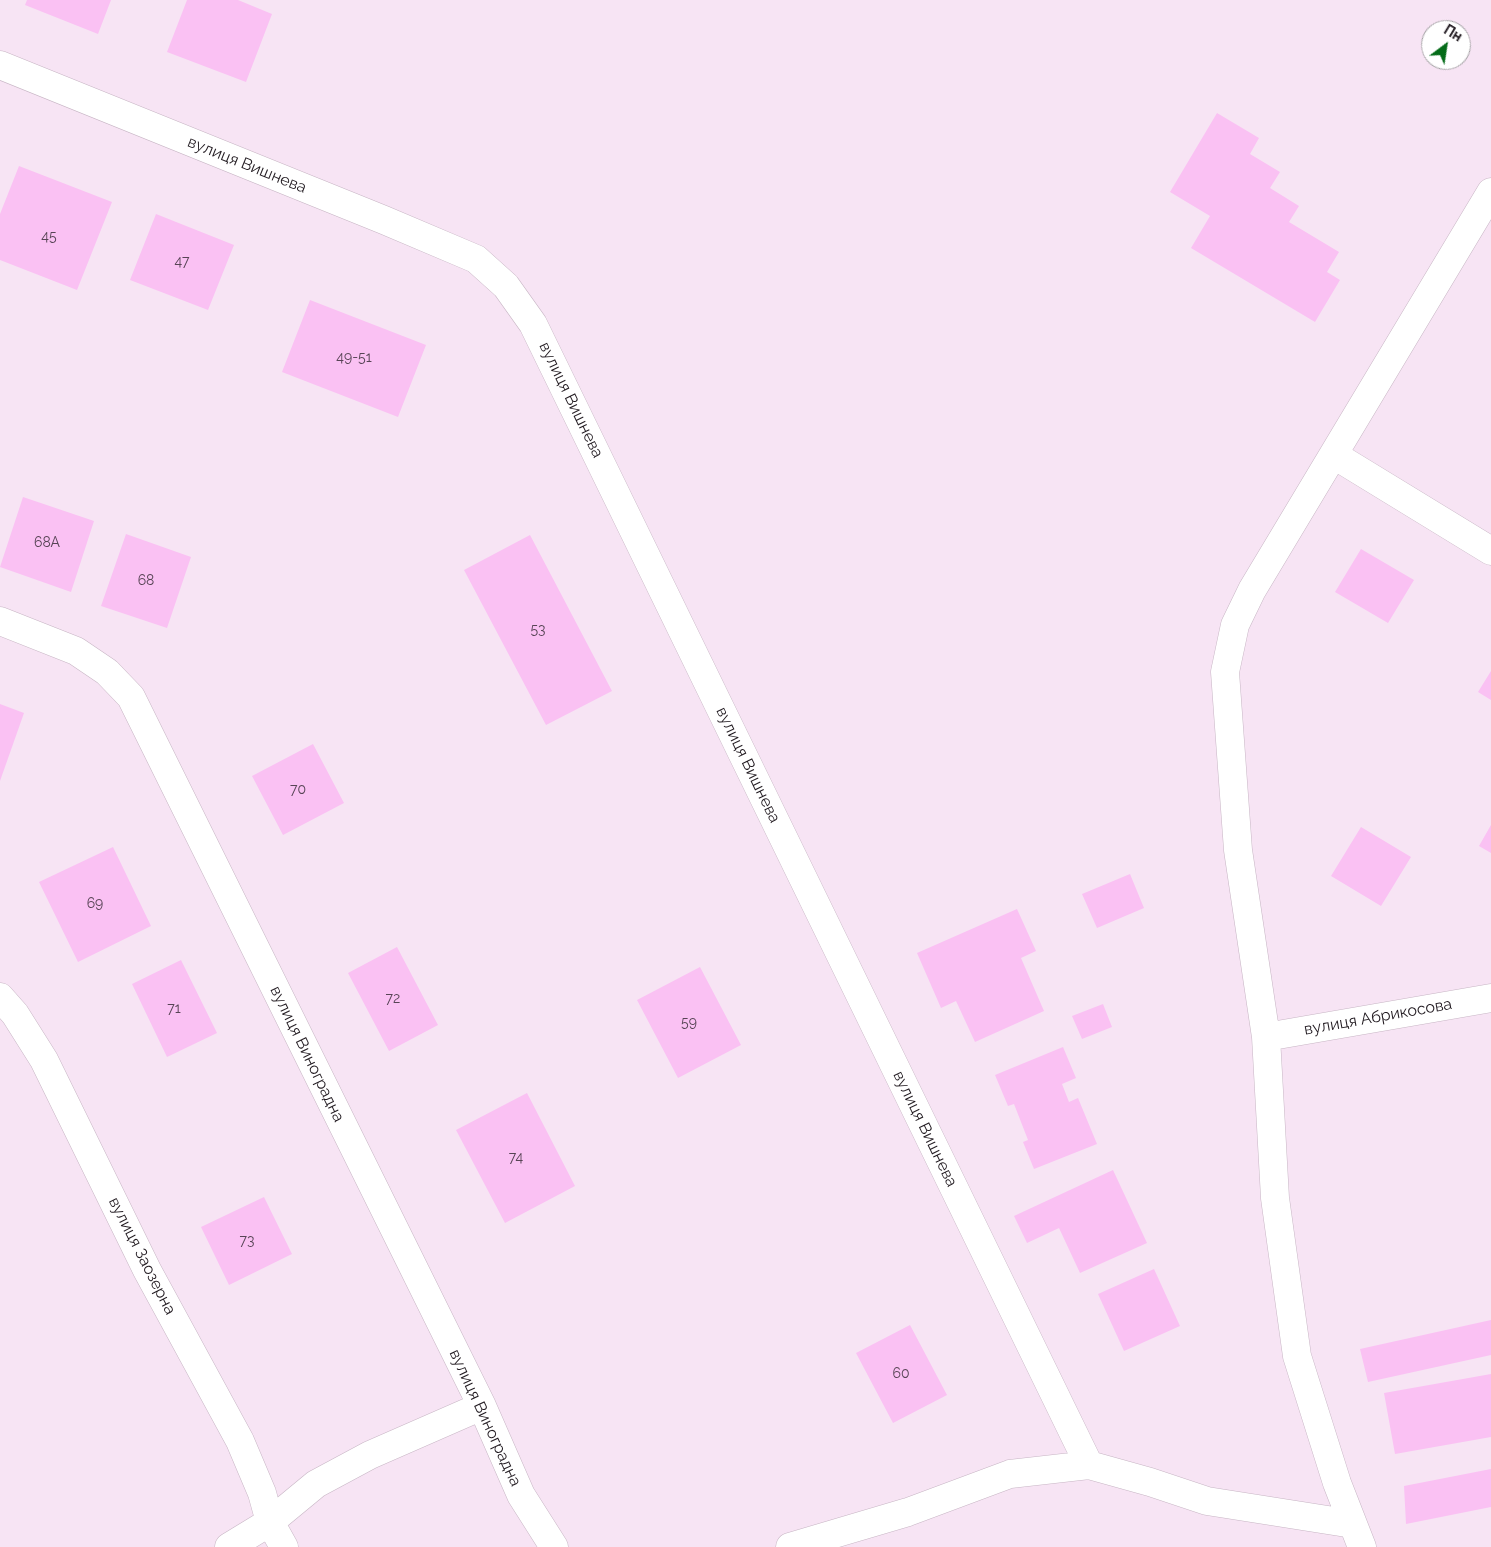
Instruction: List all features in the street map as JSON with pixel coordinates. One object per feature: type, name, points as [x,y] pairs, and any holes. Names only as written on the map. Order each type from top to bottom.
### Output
[{"type":"street","name":"вулиця Вишнева","points":[[0,64],[476,259],[506,286],[533,324],[1089,1465]]},
{"type":"street","points":[[1357,1535],[1337,1483],[1297,1356],[1275,1198],[1266,1037],[1238,850],[1225,672],[1235,625],[1252,590],[1491,192]]},
{"type":"street","points":[[1334,455],[1491,551]]},
{"type":"street","name":"вулиця Виноградна","points":[[0,621],[76,652],[107,672],[131,698],[482,1406],[522,1495],[554,1547]]},
{"type":"street","name":"вулиця Заозерна","points":[[0,997],[15,1014],[44,1060],[147,1270],[240,1441],[262,1493],[270,1522],[284,1547]]},
{"type":"street","name":"вулиця Абрикосова","points":[[1266,1037],[1491,998]]},
{"type":"street","points":[[229,1547],[270,1522],[316,1484],[370,1455],[482,1406]]},
{"type":"street","points":[[790,1547],[908,1512],[1010,1474],[1089,1465],[1150,1482],[1207,1501],[1357,1535]]},
{"type":"building","points":[[27,0],[111,0],[98,34],[25,5]]},
{"type":"building","points":[[187,0],[238,0],[272,14],[246,82],[167,52]]},
{"type":"building","points":[[1217,113],[1259,138],[1250,154],[1280,172],[1270,188],[1299,206],[1289,222],[1339,252],[1327,272],[1340,280],[1315,322],[1191,248],[1210,216],[1170,192]]},
{"type":"building","points":[[19,166],[112,202],[77,290],[0,260],[0,214]]},
{"type":"building","points":[[156,214],[234,245],[208,310],[130,280]]},
{"type":"building","points":[[310,300],[426,345],[398,417],[282,372]]},
{"type":"building","points":[[23,497],[94,521],[71,592],[0,567]]},
{"type":"building","points":[[126,534],[191,557],[167,628],[101,606]]},
{"type":"building","points":[[530,535],[612,691],[546,725],[464,570]]},
{"type":"building","points":[[1361,549],[1414,580],[1388,623],[1335,592]]},
{"type":"building","points":[[1491,671],[1491,700],[1478,692]]},
{"type":"building","points":[[0,704],[24,713],[0,781]]},
{"type":"building","points":[[313,744],[344,803],[283,835],[252,776]]},
{"type":"building","points":[[1491,825],[1491,853],[1479,846]]},
{"type":"building","points":[[1361,827],[1411,857],[1381,906],[1331,876]]},
{"type":"building","points":[[113,847],[151,926],[78,962],[39,882]]},
{"type":"building","points":[[1130,874],[1144,908],[1097,928],[1082,894]]},
{"type":"building","points":[[1017,909],[1036,951],[1021,958],[1044,1011],[975,1042],[956,1001],[941,1008],[917,953]]},
{"type":"building","points":[[397,947],[438,1025],[389,1051],[348,973]]},
{"type":"building","points":[[181,960],[217,1033],[167,1057],[132,984]]},
{"type":"building","points":[[700,967],[741,1045],[678,1078],[637,1000]]},
{"type":"building","points":[[1103,1004],[1112,1027],[1082,1039],[1072,1016]]},
{"type":"building","points":[[1063,1047],[1076,1078],[1062,1084],[1069,1102],[1078,1098],[1097,1144],[1034,1169],[1023,1142],[1028,1140],[1014,1104],[1008,1106],[995,1075]]},
{"type":"building","points":[[527,1093],[575,1186],[505,1223],[456,1130]]},
{"type":"building","points":[[1113,1170],[1147,1243],[1080,1273],[1059,1228],[1027,1243],[1014,1216]]},
{"type":"building","points":[[264,1197],[292,1254],[229,1285],[201,1227]]},
{"type":"building","points":[[1154,1269],[1180,1326],[1124,1351],[1098,1294]]},
{"type":"building","points":[[1491,1320],[1491,1355],[1368,1382],[1360,1349]]},
{"type":"building","points":[[910,1325],[947,1395],[893,1423],[856,1353]]},
{"type":"building","points":[[1491,1374],[1491,1437],[1395,1454],[1384,1393]]},
{"type":"building","points":[[1491,1469],[1491,1507],[1406,1524],[1404,1486]]}]
